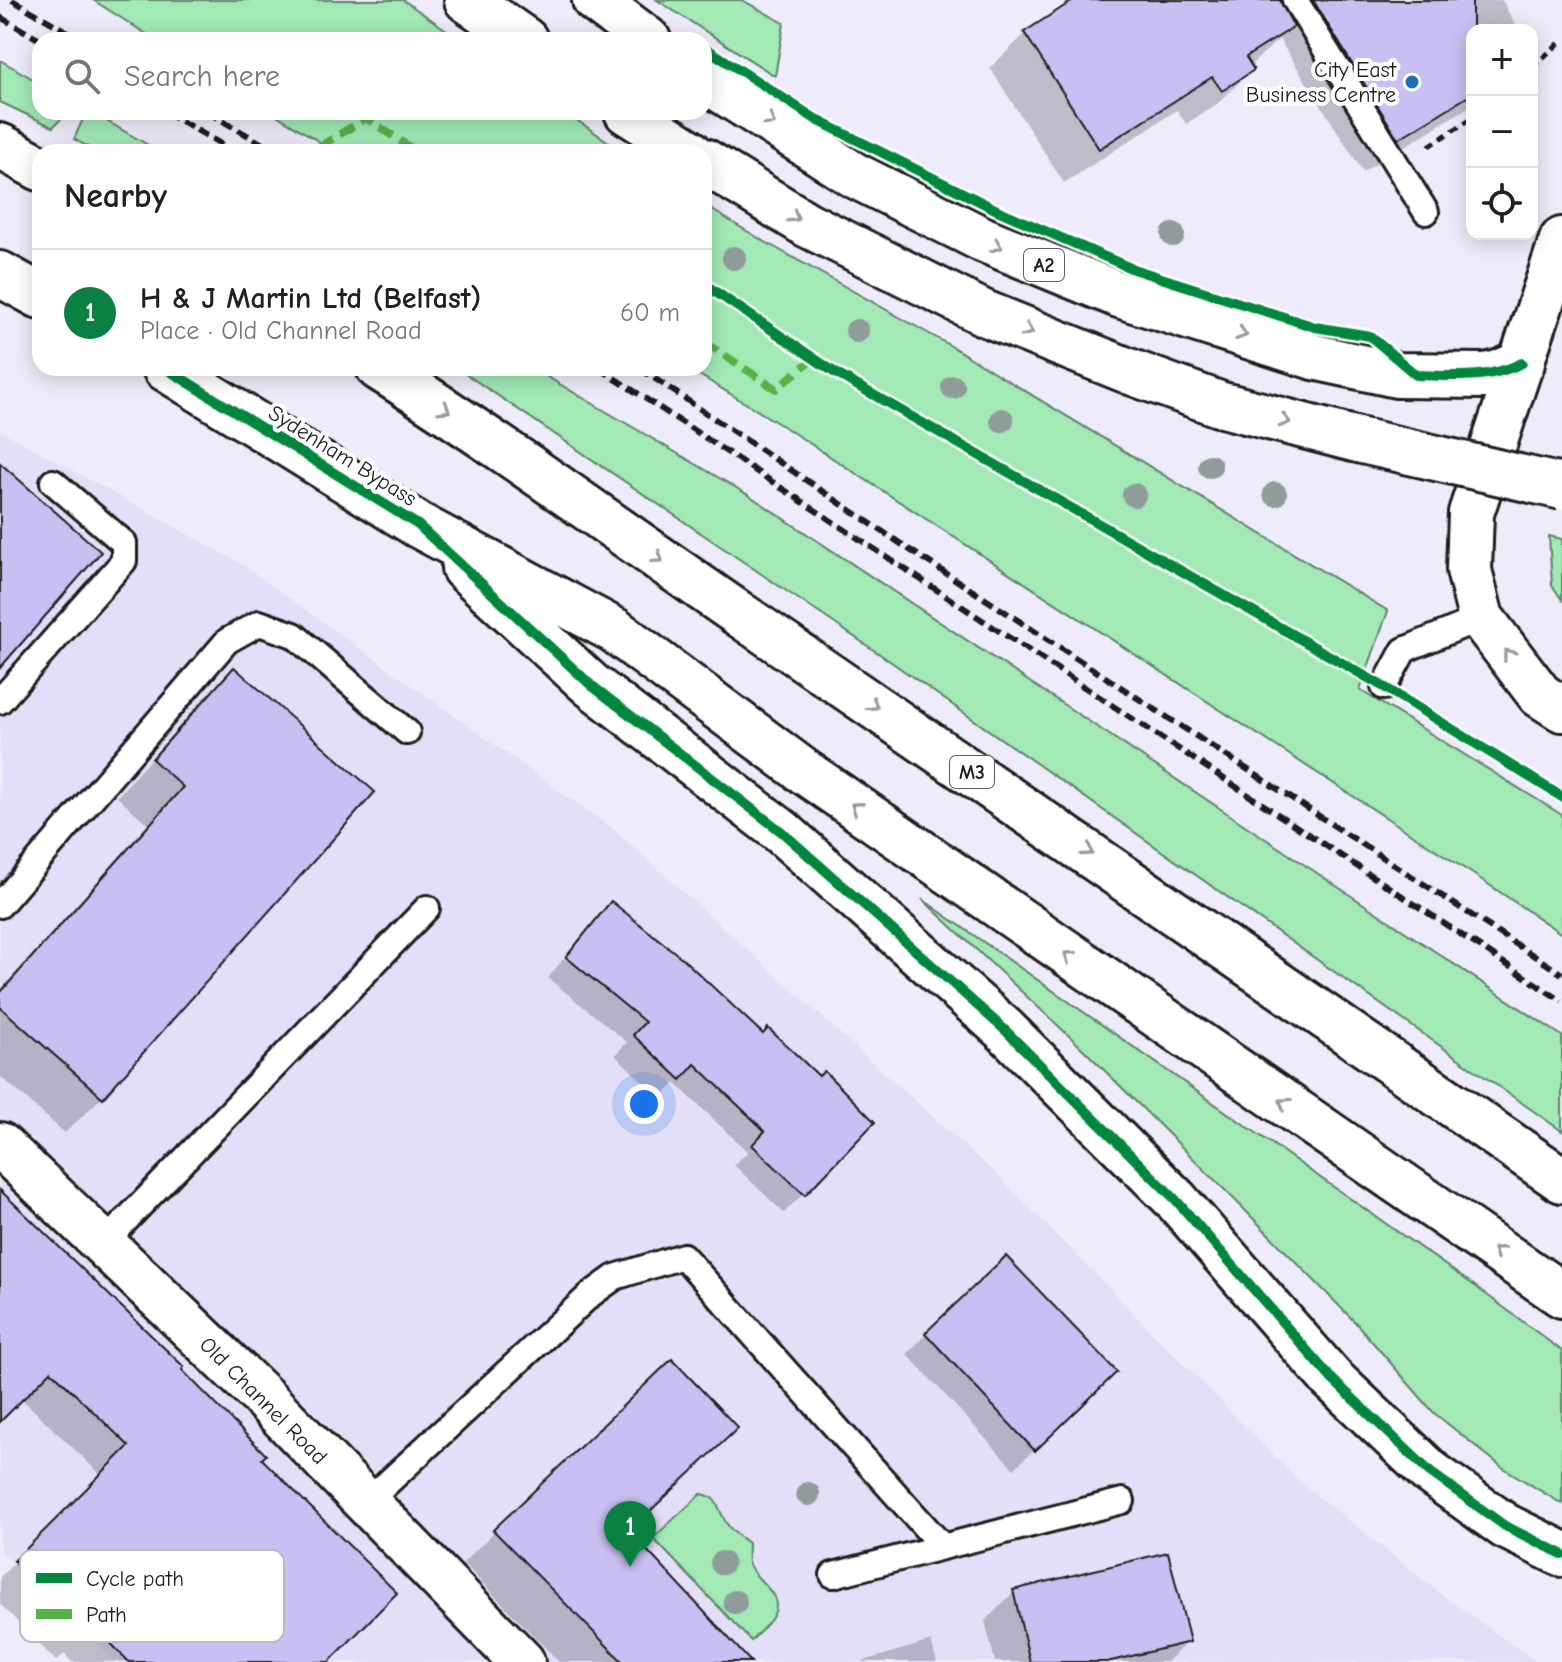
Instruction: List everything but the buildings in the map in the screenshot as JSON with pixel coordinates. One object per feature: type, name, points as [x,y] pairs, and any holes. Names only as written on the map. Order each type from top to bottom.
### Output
[{"type":"main road","points":[[467,0],[513,32]]},
{"type":"main road","points":[[595,0],[637,32]]},
{"type":"main road","name":"A2","points":[[712,84],[854,175],[982,239],[1119,295],[1314,357],[1397,375],[1485,376],[1522,363]]},
{"type":"main road","points":[[640,120],[677,144]]},
{"type":"main road","points":[[0,146],[32,164]]},
{"type":"main road","points":[[712,166],[806,224],[984,313],[1131,372],[1219,404],[1562,487]]},
{"type":"main road","points":[[1562,240],[1471,513],[1469,570],[1481,618],[1540,695],[1562,709]]},
{"type":"main road","points":[[0,274],[32,292]]},
{"type":"main road","name":"Sydenham Bypass","points":[[178,376],[418,525]]},
{"type":"main road","name":"M3","points":[[392,376],[456,416],[1562,1180]]},
{"type":"main road","points":[[418,525],[614,630],[815,779],[1562,1295]]},
{"type":"main road","points":[[418,525],[591,685],[782,832],[1005,1030],[1175,1199],[1331,1378],[1430,1472],[1505,1526],[1562,1554]]},
{"type":"main road","name":"Old Channel Road","points":[[0,1145],[263,1397],[522,1662]]},
{"type":"lane","points":[[1295,0],[1426,212]]},
{"type":"lane","points":[[0,701],[124,561],[124,543],[53,482]]},
{"type":"lane","points":[[1384,687],[1404,650],[1481,618]]},
{"type":"lane","points":[[0,905],[227,641],[259,623],[294,635],[407,732]]},
{"type":"lane","points":[[103,1244],[427,908]]},
{"type":"lane","points":[[367,1502],[590,1295],[615,1277],[683,1256],[942,1546]]},
{"type":"lane","points":[[833,1575],[1122,1501]]},
{"type":"path","points":[[1538,62],[1562,41]]},
{"type":"path","points":[[1398,166],[1466,122]]},
{"type":"shaded area","points":[[0,430],[240,563],[617,832],[998,1176],[1298,1480],[1446,1598],[1537,1662],[116,1662],[95,1642],[284,1642],[284,1550],[20,1550],[20,1570],[0,1551]]},
{"type":"green space","points":[[93,0],[403,0],[449,32],[143,32]]},
{"type":"green space","points":[[657,0],[742,0],[784,23],[775,76],[712,35],[712,32],[707,32]]},
{"type":"green space","points":[[0,60],[32,78],[32,117],[0,102]]},
{"type":"green space","points":[[38,120],[60,120],[53,127]]},
{"type":"green space","points":[[82,120],[105,120],[146,144],[83,144],[74,139]]},
{"type":"green space","points":[[285,120],[577,120],[611,144],[323,144]]},
{"type":"green space","points":[[712,210],[951,346],[1388,611],[1360,690],[1562,815],[1562,934],[1476,876],[701,376],[712,376]]},
{"type":"green space","points":[[469,376],[546,376],[750,496],[1562,1036],[1562,1131],[884,657]]},
{"type":"green space","points":[[1549,536],[1562,539],[1562,600],[1552,585]]},
{"type":"green space","points":[[922,899],[1475,1286],[1562,1351],[1562,1504],[1502,1467],[1434,1413],[1356,1323],[1237,1202],[1081,1047]]},
{"type":"green space","points":[[701,1494],[715,1501],[729,1527],[748,1543],[751,1569],[775,1601],[773,1616],[751,1641],[653,1538]]},
{"type":"railway","points":[[12,0],[68,32]]},
{"type":"railway","points":[[0,17],[32,35]]},
{"type":"railway","points":[[179,120],[221,144]]},
{"type":"railway","points":[[221,120],[263,144]]},
{"type":"railway","points":[[611,376],[1562,1001]]},
{"type":"railway","points":[[651,376],[910,550],[1562,974]]},
{"type":"marked path","points":[[324,144],[363,120]]},
{"type":"marked path","points":[[369,120],[405,144]]},
{"type":"marked path","points":[[712,347],[776,389],[814,358]]},
{"type":"cycle path","points":[[712,52],[817,120],[997,210],[1133,269],[1315,327],[1370,336],[1416,375],[1483,375],[1522,363]]},
{"type":"cycle path","points":[[712,289],[837,374],[1384,687],[1562,797]]},
{"type":"cycle path","points":[[178,376],[418,525],[591,685],[782,832],[1005,1030],[1175,1199],[1331,1378],[1430,1472],[1505,1526],[1562,1554]]},
{"type":"place","name":"City East Business Centre","points":[[1412,82]]},
{"type":"place","name":"H & J Martin Ltd (Belfast)","points":[[630,1567]]}]
